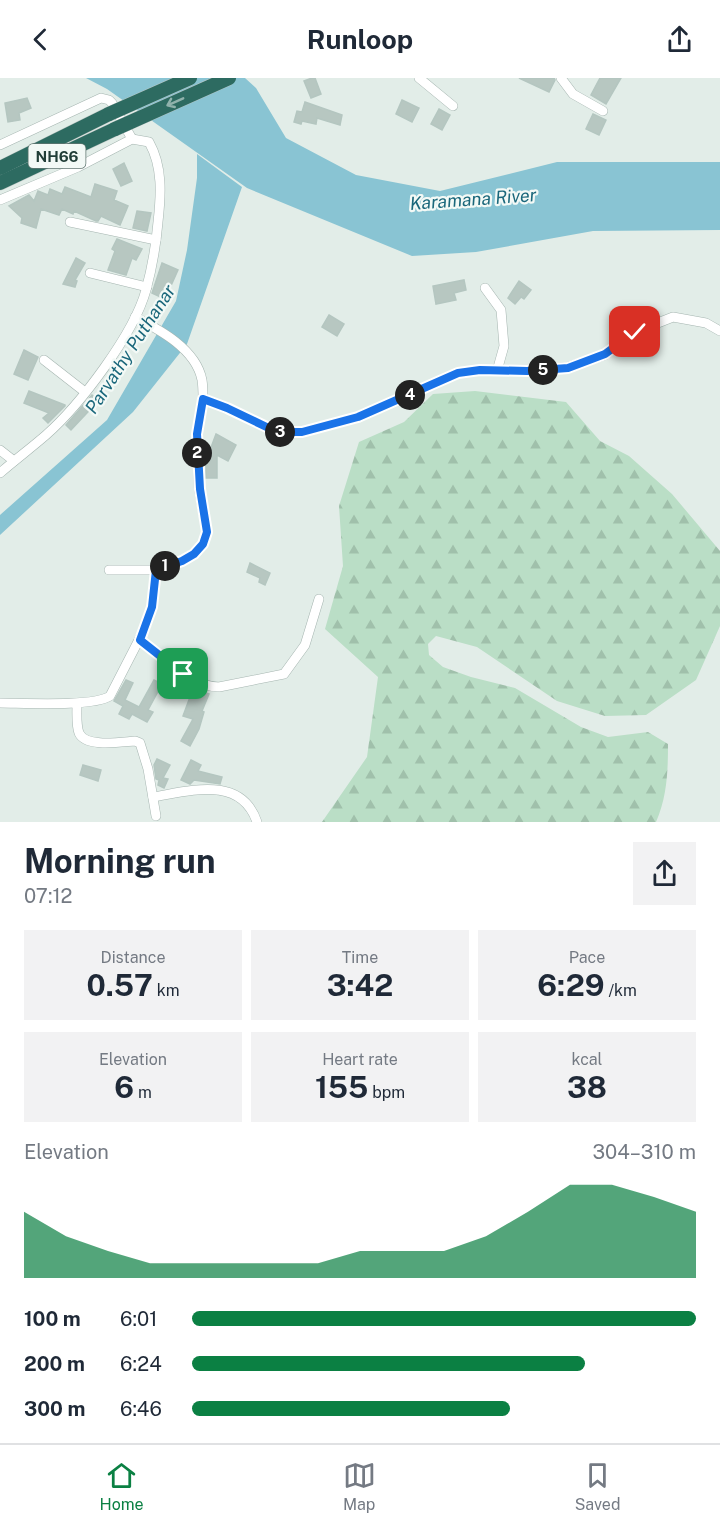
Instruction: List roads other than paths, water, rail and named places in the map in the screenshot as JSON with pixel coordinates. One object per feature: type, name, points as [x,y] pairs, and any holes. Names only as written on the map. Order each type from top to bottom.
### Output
[{"type":"highway","name":"NH66","points":[[0,168],[109,114],[190,78]]},
{"type":"highway","name":"NH66","points":[[0,183],[229,78]]},
{"type":"street","points":[[419,78],[453,106]]},
{"type":"street","points":[[561,78],[573,94],[603,111]]},
{"type":"street","points":[[0,145],[101,98],[109,100],[132,139]]},
{"type":"street","points":[[0,200],[78,167],[132,139],[149,142],[159,168],[160,198],[156,240],[147,287],[131,326],[85,392],[47,435],[0,472]]},
{"type":"street","points":[[70,222],[156,240]]},
{"type":"street","points":[[90,273],[147,287]]},
{"type":"street","points":[[485,288],[501,310],[504,346],[497,371]]},
{"type":"street","points":[[109,570],[156,570],[182,561],[194,554],[203,544],[207,532],[199,481],[197,434],[203,399],[202,379],[186,352],[171,338],[135,317]]},
{"type":"street","points":[[203,399],[277,432],[302,432],[358,417],[458,373],[568,368],[605,354],[635,332],[673,317],[706,323],[720,331]]},
{"type":"street","points":[[44,360],[85,392]]},
{"type":"street","points":[[0,450],[14,461]]},
{"type":"street","points":[[0,703],[77,704],[105,700],[110,696],[140,640],[152,607],[156,570]]},
{"type":"street","points":[[140,640],[197,683],[219,687],[284,674],[305,645],[319,599]]},
{"type":"street","points":[[77,704],[79,732],[84,739],[91,742],[135,741],[140,743],[148,769],[156,816]]},
{"type":"street","points":[[153,797],[206,789],[218,790],[246,801],[253,810],[257,822]]},
{"type":"water","name":"Karamana River","points":[[86,78],[245,78],[256,88],[286,138],[356,175],[440,191],[557,162],[720,162],[720,230],[593,231],[476,252],[412,256],[247,188],[107,89]]},
{"type":"water","points":[[197,154],[242,187],[187,344],[133,412],[0,535],[0,515],[107,420],[176,301],[187,250],[197,178]]},
{"type":"water label","name":"Parvathy Puthanar","points":[[130,349]]}]
